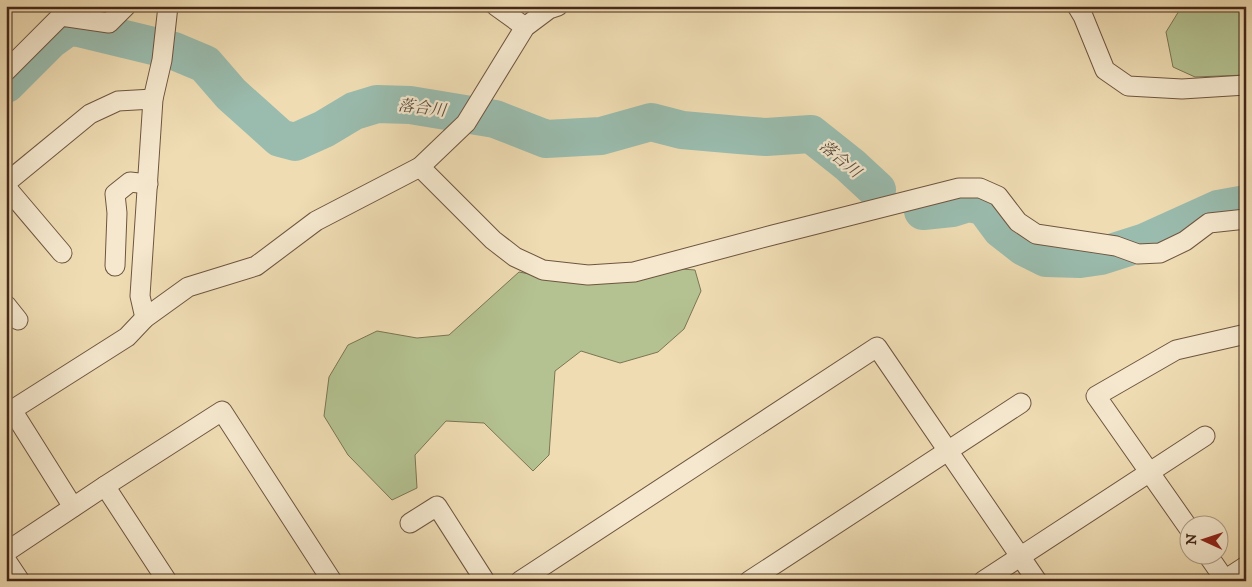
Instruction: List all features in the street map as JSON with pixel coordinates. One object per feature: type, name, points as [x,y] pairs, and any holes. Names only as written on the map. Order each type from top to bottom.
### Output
[{"type":"street","points":[[6,71],[57,11],[109,23],[126,6]]},
{"type":"street","points":[[145,318],[140,296],[153,99],[164,51],[168,6]]},
{"type":"street","points":[[496,6],[525,27]]},
{"type":"street","points":[[73,508],[9,410],[127,337],[145,318],[188,287],[256,266],[316,221],[420,167],[471,115],[525,27],[549,9],[558,6]]},
{"type":"street","points":[[1077,6],[1105,70],[1128,86],[1182,89],[1246,85]]},
{"type":"street","points":[[62,253],[6,185],[90,114],[118,101],[153,99]]},
{"type":"street","points":[[420,167],[493,240],[515,258],[543,270],[588,275],[634,272],[959,188],[980,188],[998,196],[1018,222],[1036,234],[1116,246],[1138,254],[1160,253],[1185,241],[1209,223],[1246,220]]},
{"type":"street","points":[[115,266],[118,213],[115,194],[130,182],[148,184]]},
{"type":"street","points":[[6,305],[18,320]]},
{"type":"street","points":[[1180,516],[1096,396],[1176,350],[1246,334]]},
{"type":"street","points":[[520,581],[878,347],[1037,581]]},
{"type":"street","points":[[749,581],[1021,403]]},
{"type":"street","points":[[6,552],[222,411],[332,581]]},
{"type":"street","points":[[983,581],[1206,436]]},
{"type":"street","points":[[105,486],[167,581]]},
{"type":"street","points":[[410,523],[437,506],[485,581]]},
{"type":"street","points":[[6,560],[20,581]]},
{"type":"street","points":[[1214,564],[1224,580],[1246,566]]},
{"type":"green space","points":[[1182,6],[1246,6],[1246,75],[1195,77],[1173,67],[1166,32]]},
{"type":"green space","points":[[670,268],[695,270],[701,291],[684,329],[658,352],[620,363],[581,351],[555,371],[549,455],[533,471],[484,423],[446,421],[415,455],[417,488],[392,500],[348,455],[324,416],[329,377],[348,345],[377,331],[417,338],[449,335],[519,272],[545,277]]},
{"type":"waterway","name":"落合川","points":[[6,84],[50,40],[68,27],[79,28],[174,51],[205,64],[231,94],[280,138],[295,142],[324,129],[354,111],[377,104],[410,105],[495,119],[546,139],[601,136],[651,122],[682,130],[739,135],[766,137],[811,134],[850,165],[877,190]]},
{"type":"waterway","name":"落合川","points":[[923,211],[952,208],[968,203],[984,206],[1001,229],[1024,247],[1046,258],[1080,259],[1101,256],[1145,242],[1218,209],[1246,204]]}]
